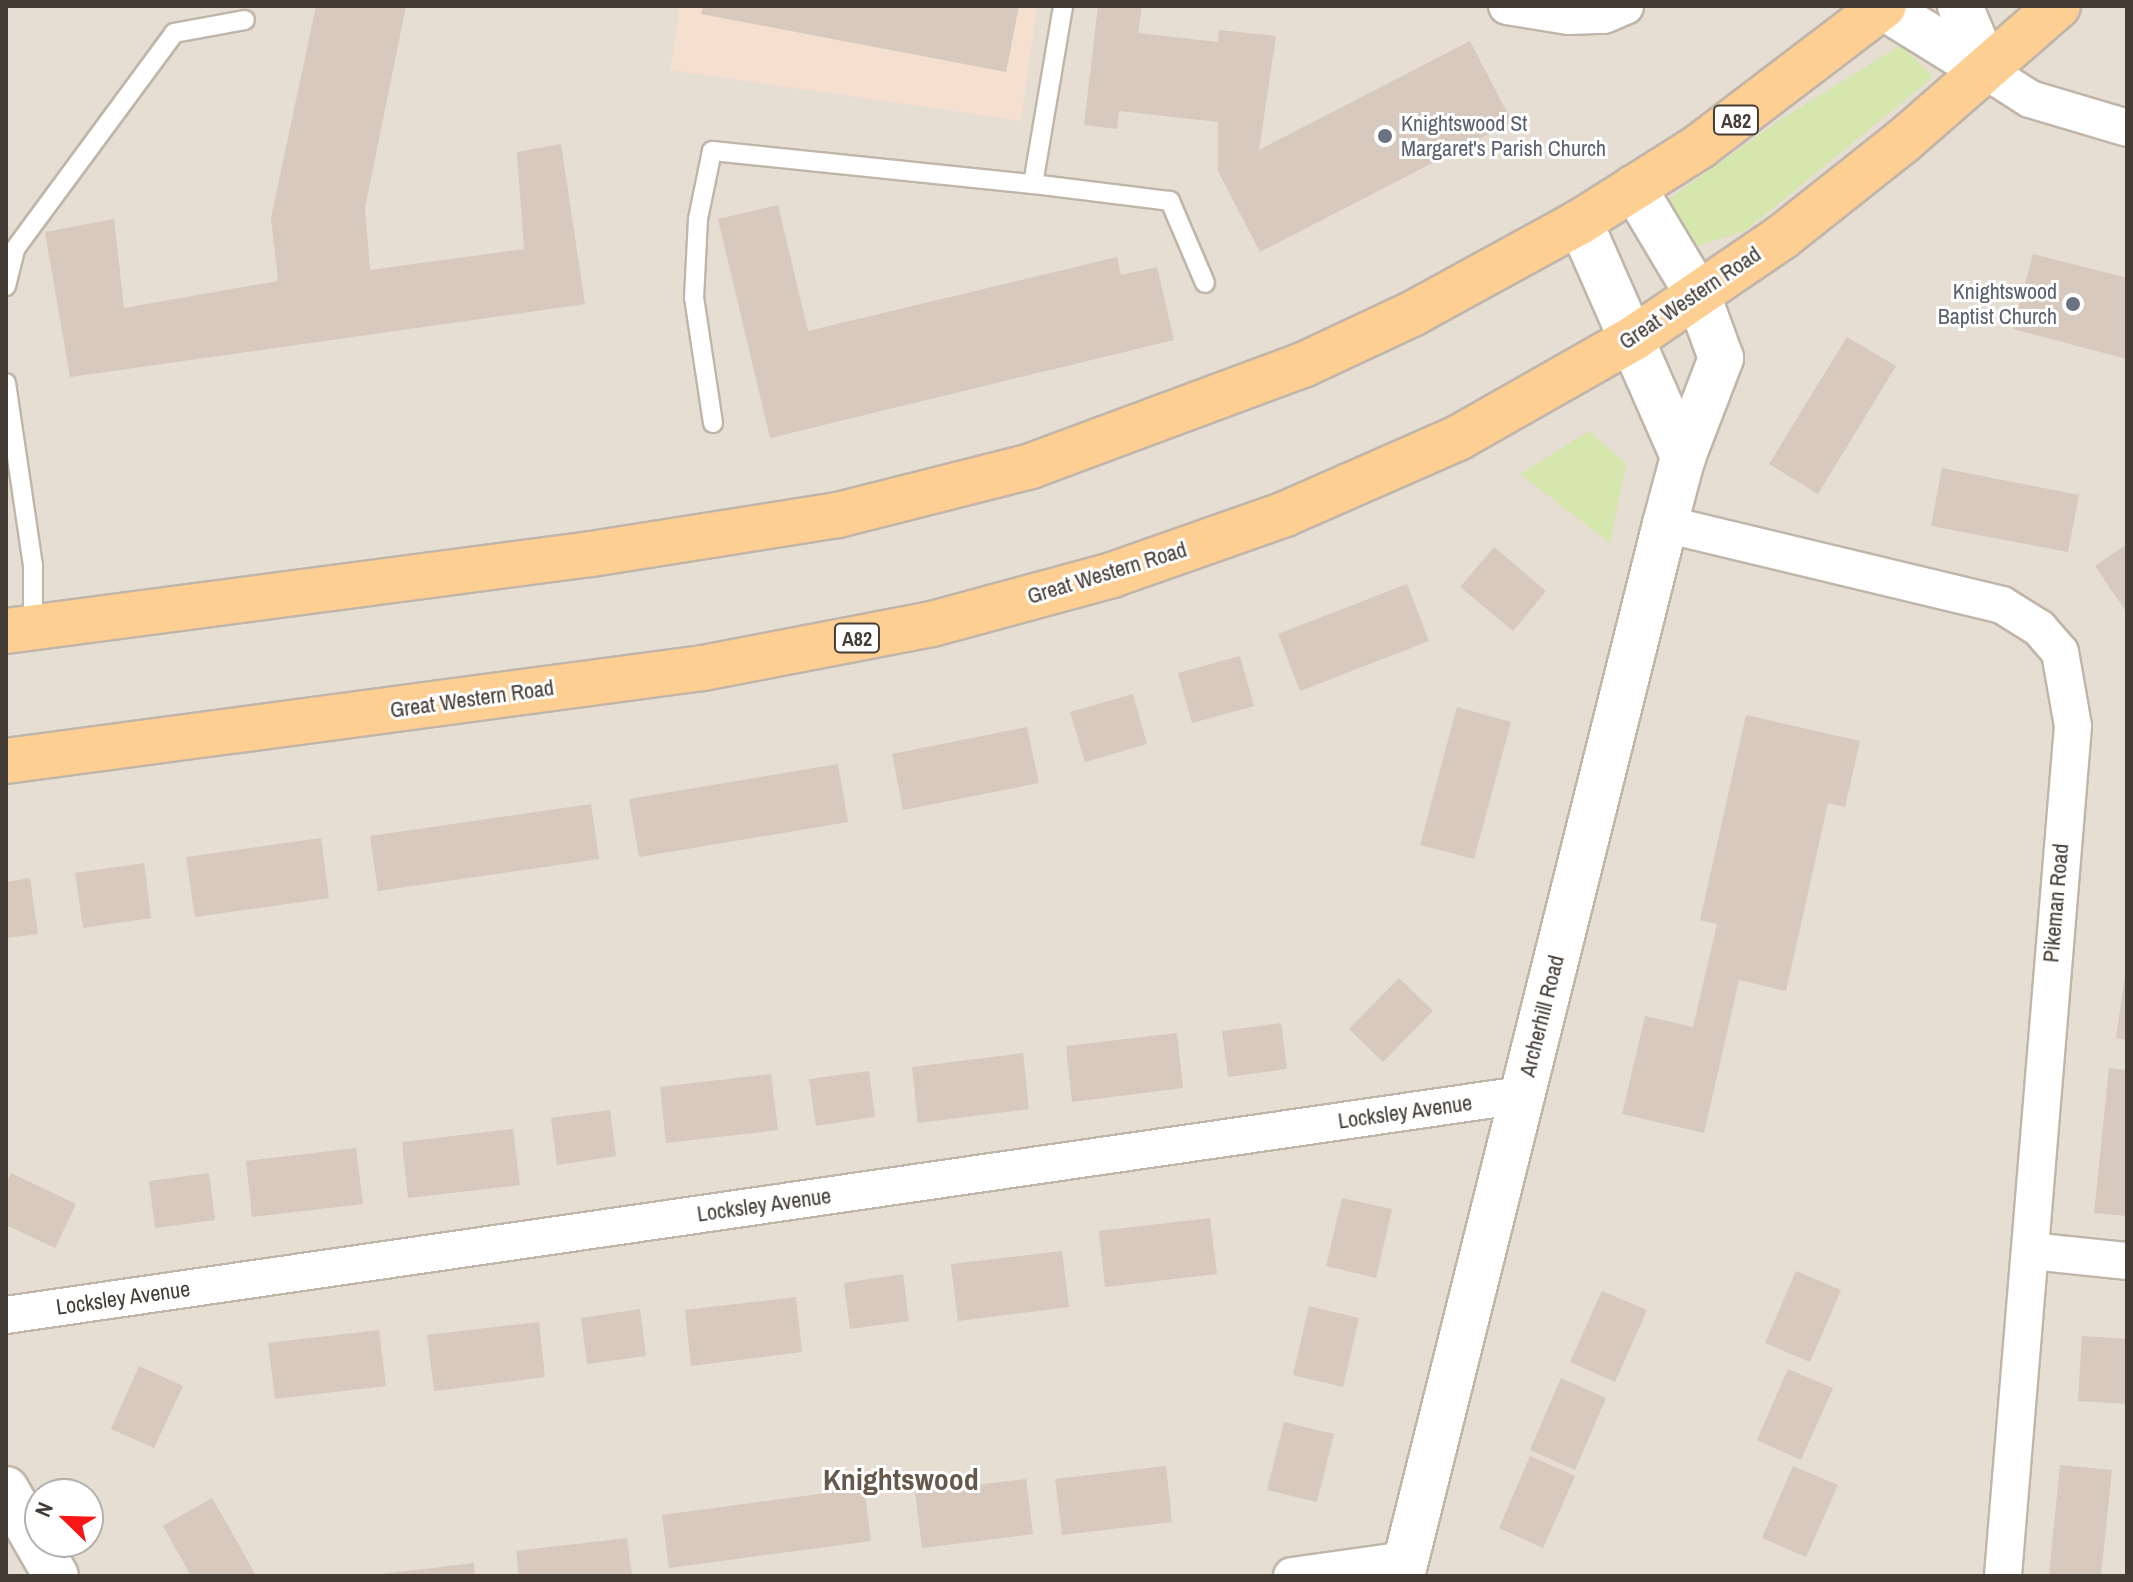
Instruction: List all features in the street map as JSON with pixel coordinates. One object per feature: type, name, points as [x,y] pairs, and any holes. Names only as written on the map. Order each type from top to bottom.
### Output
[{"type":"main road","name":"A82","points":[[20,629],[591,554],[838,515],[1031,466],[1303,365],[1412,314],[1580,222],[1634,188],[1803,73],[1883,6]]},
{"type":"main road","name":"Great Western Road","points":[[6,761],[703,668],[932,624],[1112,575],[1285,514],[1458,438],[1634,338],[1782,237],[1988,72],[2058,6]]},
{"type":"street","points":[[1507,6],[1568,16],[1604,15],[1625,6]]},
{"type":"street","points":[[1883,6],[2030,99],[2127,128]]},
{"type":"street","points":[[1960,6],[1988,72]]},
{"type":"street","name":"Archerhill Road","points":[[1404,1568],[1665,524],[1683,457],[1721,358],[1698,295],[1634,188]]},
{"type":"street","points":[[1580,222],[1634,338],[1683,457]]},
{"type":"street","name":"Pikeman Road","points":[[1665,524],[2002,605],[2039,628],[2060,652],[2073,726],[2045,1025],[2003,1576]]},
{"type":"street","name":"Locksley Avenue","points":[[6,1315],[1522,1095]]},
{"type":"street","points":[[2030,1251],[2127,1261]]},
{"type":"street","points":[[6,1489],[56,1576]]},
{"type":"street","points":[[1292,1576],[1404,1568]]},
{"type":"lane","points":[[1033,184],[1063,6]]},
{"type":"lane","points":[[6,286],[15,249],[174,33],[245,20]]},
{"type":"lane","points":[[713,423],[694,298],[698,219],[712,151],[1170,201],[1205,283]]},
{"type":"lane","points":[[6,383],[33,565],[20,629]]},
{"type":"shaded area","points":[[6,6],[2127,6],[2127,1576],[6,1576]]},
{"type":"shaded area","points":[[680,6],[1037,6],[1021,121],[670,70]]},
{"type":"green space","points":[[1901,45],[1933,77],[1745,231],[1687,249],[1659,206],[1780,120]]},
{"type":"green space","points":[[1589,431],[1626,464],[1610,543],[1520,474]]},
{"type":"building","points":[[316,6],[406,6],[365,208],[370,270],[524,249],[517,152],[561,144],[585,304],[70,377],[45,232],[114,219],[124,308],[278,281],[271,218]]},
{"type":"building","points":[[703,6],[1019,6],[1006,72],[701,14]]},
{"type":"building","points":[[1098,6],[1142,6],[1138,33],[1218,42],[1219,30],[1276,36],[1259,150],[1470,41],[1512,122],[1260,252],[1218,171],[1218,122],[1119,111],[1117,129],[1084,125]]},
{"type":"building","points":[[778,205],[808,331],[1117,257],[1121,275],[1157,267],[1174,340],[770,438],[718,219]]},
{"type":"building","name":"Knightswood Baptist Church","points":[[2033,254],[2127,278],[2127,359],[2013,329]]},
{"type":"building","points":[[1847,337],[1896,366],[1818,494],[1769,464]]},
{"type":"building","points":[[1942,468],[2079,495],[2068,552],[1931,526]]},
{"type":"building","points":[[2127,544],[2127,613],[2095,566]]},
{"type":"building","points":[[1494,547],[1546,591],[1513,631],[1460,587]]},
{"type":"building","points":[[1407,584],[1429,641],[1300,691],[1278,634]]},
{"type":"building","points":[[1240,656],[1254,706],[1192,723],[1178,673]]},
{"type":"building","points":[[1133,694],[1147,744],[1085,762],[1070,712]]},
{"type":"building","points":[[1457,707],[1511,722],[1474,859],[1420,845]]},
{"type":"building","points":[[1746,715],[1860,741],[1845,807],[1828,803],[1786,991],[1739,980],[1704,1133],[1622,1114],[1645,1016],[1693,1027],[1717,924],[1700,920]]},
{"type":"building","points":[[1027,727],[1039,783],[903,810],[892,754]]},
{"type":"building","points":[[838,764],[848,822],[639,857],[629,799]]},
{"type":"building","points":[[591,804],[599,859],[378,891],[370,836]]},
{"type":"building","points":[[321,838],[329,898],[195,917],[186,857]]},
{"type":"building","points":[[144,863],[151,918],[83,928],[75,873]]},
{"type":"building","points":[[30,878],[38,934],[6,938],[6,882]]},
{"type":"building","points":[[2127,962],[2127,1040],[2116,1038]]},
{"type":"building","points":[[1399,978],[1433,1011],[1383,1062],[1349,1029]]},
{"type":"building","points":[[1281,1023],[1287,1069],[1228,1077],[1222,1031]]},
{"type":"building","points":[[1177,1033],[1183,1088],[1072,1102],[1066,1046]]},
{"type":"building","points":[[1023,1053],[1029,1109],[918,1123],[912,1067]]},
{"type":"building","points":[[2109,1068],[2127,1070],[2127,1216],[2094,1213]]},
{"type":"building","points":[[869,1071],[875,1117],[816,1126],[809,1079]]},
{"type":"building","points":[[771,1074],[778,1130],[666,1143],[660,1087]]},
{"type":"building","points":[[610,1110],[616,1156],[557,1165],[551,1118]]},
{"type":"building","points":[[513,1129],[520,1185],[408,1198],[402,1142]]},
{"type":"building","points":[[356,1148],[363,1204],[252,1217],[246,1161]]},
{"type":"building","points":[[11,1173],[76,1204],[55,1248],[6,1225],[6,1185]]},
{"type":"building","points":[[209,1173],[215,1220],[155,1228],[149,1181]]},
{"type":"building","points":[[1342,1198],[1392,1209],[1376,1278],[1326,1266]]},
{"type":"building","points":[[1210,1218],[1217,1274],[1105,1287],[1099,1231]]},
{"type":"building","points":[[1062,1251],[1069,1307],[958,1321],[951,1264]]},
{"type":"building","points":[[1796,1271],[1841,1290],[1810,1362],[1765,1343]]},
{"type":"building","points":[[903,1274],[909,1321],[850,1329],[844,1283]]},
{"type":"building","points":[[1602,1291],[1647,1310],[1615,1382],[1570,1362]]},
{"type":"building","points":[[796,1297],[802,1352],[691,1366],[685,1310]]},
{"type":"building","points":[[1309,1306],[1359,1318],[1343,1387],[1293,1375]]},
{"type":"building","points":[[640,1309],[646,1356],[587,1364],[581,1318]]},
{"type":"building","points":[[539,1322],[545,1377],[434,1391],[427,1335]]},
{"type":"building","points":[[379,1330],[386,1386],[275,1399],[268,1343]]},
{"type":"building","points":[[2082,1336],[2127,1339],[2127,1404],[2078,1401]]},
{"type":"building","points":[[139,1366],[183,1386],[154,1448],[111,1429]]},
{"type":"building","points":[[1788,1369],[1833,1388],[1801,1460],[1757,1440]]},
{"type":"building","points":[[1561,1378],[1606,1398],[1575,1470],[1530,1450]]},
{"type":"building","points":[[1284,1422],[1334,1434],[1317,1502],[1267,1490]]},
{"type":"building","points":[[1530,1456],[1575,1476],[1543,1548],[1499,1528]]},
{"type":"building","points":[[2060,1465],[2112,1470],[2101,1576],[2049,1575]]},
{"type":"building","points":[[1166,1466],[1172,1522],[1062,1535],[1055,1479]]},
{"type":"building","points":[[1793,1466],[1838,1485],[1806,1557],[1762,1538]]},
{"type":"building","points":[[1026,1479],[1033,1534],[922,1548],[915,1492]]},
{"type":"building","points":[[864,1488],[871,1541],[669,1568],[662,1515]]},
{"type":"building","points":[[212,1498],[256,1576],[191,1576],[163,1526]]},
{"type":"building","points":[[627,1538],[632,1576],[519,1576],[516,1551]]},
{"type":"building","points":[[474,1563],[475,1576],[381,1576],[381,1574]]},
{"type":"place","name":"Knightswood St Margaret's Parish Church","points":[[1385,136]]},
{"type":"place","name":"Knightswood Baptist Church","points":[[2073,304]]},
{"type":"district","name":"Knightswood","points":[[901,1479]]}]
